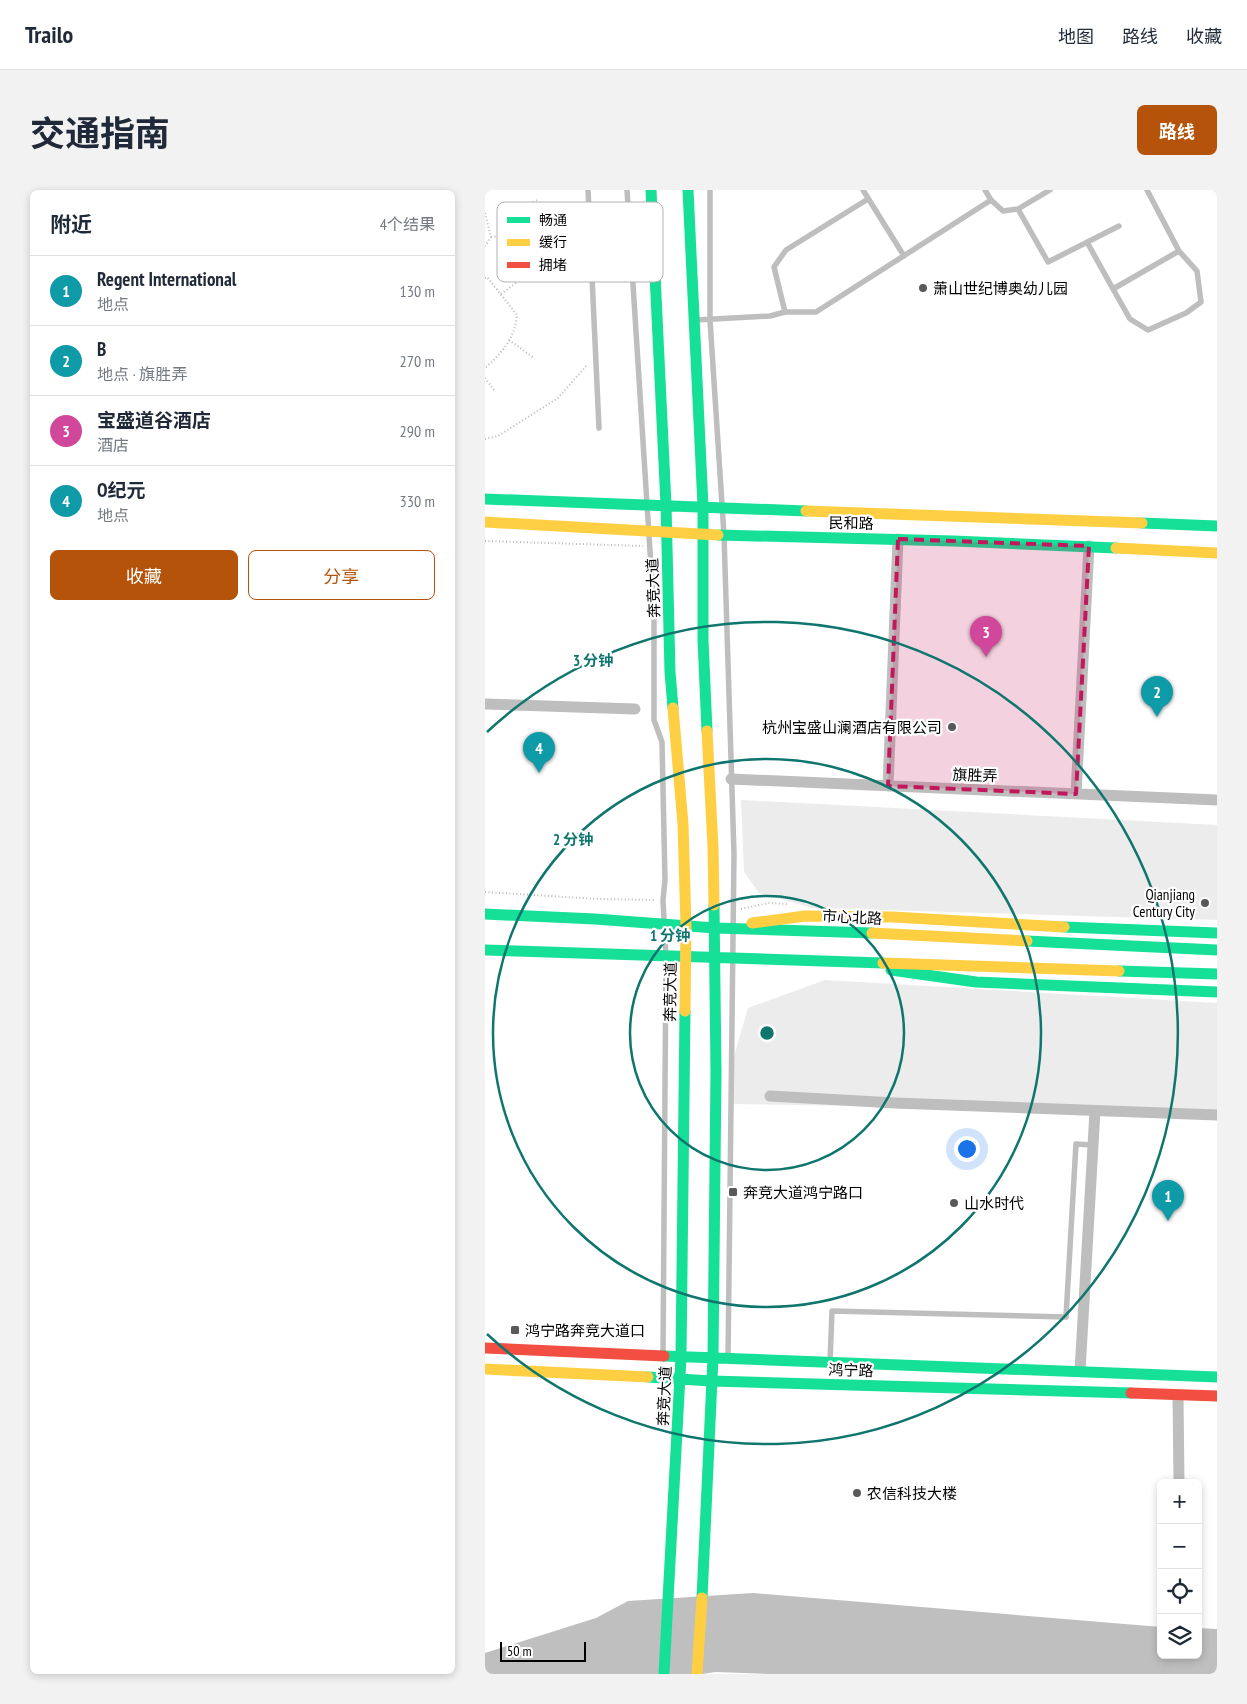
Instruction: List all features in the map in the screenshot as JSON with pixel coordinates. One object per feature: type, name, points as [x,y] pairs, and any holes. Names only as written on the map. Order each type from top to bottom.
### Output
[{"type":"main road","points":[[688,190],[703,506],[703,640],[713,847],[716,1072],[713,1357],[703,1589],[697,1674]]},
{"type":"main road","name":"奔竞大道","points":[[655,282],[666,505],[670,672],[683,824],[686,926],[681,1357],[664,1674]]},
{"type":"main road","name":"民和路","points":[[485,499],[722,506],[1217,526]]},
{"type":"main road","name":"民和路","points":[[485,522],[702,535],[898,539],[1217,552]]},
{"type":"main road","name":"市心北路","points":[[485,914],[715,928],[817,930],[1217,950]]},
{"type":"main road","points":[[733,927],[805,916],[924,919],[1217,933]]},
{"type":"main road","points":[[485,950],[1217,974]]},
{"type":"main road","points":[[827,961],[976,982],[1217,992]]},
{"type":"main road","name":"鸿宁路","points":[[485,1348],[681,1357],[1217,1376]]},
{"type":"main road","name":"鸿宁路","points":[[485,1369],[711,1381],[1217,1396]]},
{"type":"street","points":[[888,786],[898,539]]},
{"type":"street","points":[[1076,794],[1089,546]]},
{"type":"street","points":[[485,704],[635,709]]},
{"type":"street","name":"旗胜弄","points":[[731,779],[1217,800]]},
{"type":"street","points":[[771,1096],[895,1103],[1217,1115]]},
{"type":"street","points":[[1080,1371],[1095,1110]]},
{"type":"street","points":[[1178,1395],[1179,1479]]},
{"type":"street","points":[[1167,1674],[1169,1659]]},
{"type":"lane","points":[[711,190],[710,320],[724,535],[734,854],[728,1358]]},
{"type":"lane","points":[[863,190],[904,256]]},
{"type":"lane","points":[[985,190],[991,200],[1003,212],[1018,209],[1050,190]]},
{"type":"lane","points":[[1087,242],[1130,319],[1148,330],[1186,313],[1201,302],[1197,271],[1179,251],[1147,190]]},
{"type":"lane","points":[[785,312],[775,267],[786,250],[869,199]]},
{"type":"lane","points":[[694,320],[770,316],[785,312],[816,312],[991,200]]},
{"type":"lane","points":[[1018,209],[1048,262],[1119,226]]},
{"type":"lane","points":[[1113,289],[1179,251]]},
{"type":"lane","points":[[592,282],[599,428]]},
{"type":"lane","points":[[633,282],[651,547],[654,614],[654,720],[662,742],[665,880],[663,900],[666,956],[663,1356]]},
{"type":"lane","points":[[924,919],[942,926]]},
{"type":"lane","points":[[960,932],[979,938]]},
{"type":"lane","points":[[830,1362],[832,1311],[1067,1317],[1076,1144],[1093,1145]]},
{"type":"path","points":[[534,202],[537,200]]},
{"type":"path","points":[[485,213],[491,237]]},
{"type":"path","points":[[485,246],[491,237],[497,236]]},
{"type":"path","points":[[485,274],[486,278],[517,315],[516,328],[509,340],[498,356],[485,368]]},
{"type":"path","points":[[501,294],[517,282]]},
{"type":"path","points":[[509,340],[534,358]]},
{"type":"path","points":[[485,440],[498,436],[558,398],[595,356]]},
{"type":"path","points":[[485,378],[493,390]]},
{"type":"path","points":[[485,541],[651,547]]},
{"type":"path","points":[[485,892],[598,899],[663,900]]},
{"type":"highlighted area","points":[[898,539],[1089,546],[1076,794],[888,786]]},
{"type":"shaded area","points":[[741,800],[1217,825],[1217,920],[812,908],[759,893],[744,872]]},
{"type":"shaded area","points":[[825,980],[1217,1003],[1217,1111],[731,1104],[729,1073],[748,1008]]},
{"type":"shaded area","points":[[753,1593],[1157,1627],[1157,1659],[1202,1659],[1202,1628],[1217,1629],[1217,1674],[770,1674],[716,1672],[702,1674],[485,1674],[485,1653],[596,1618],[628,1601]]},
{"type":"traffic: fast","points":[[651,190],[652,202]]},
{"type":"traffic: fast","points":[[688,190],[703,506],[703,640],[707,731]]},
{"type":"traffic: fast","points":[[655,282],[666,505],[670,672],[673,708]]},
{"type":"traffic: fast","points":[[485,499],[806,511]]},
{"type":"traffic: fast","points":[[1142,523],[1217,526]]},
{"type":"traffic: fast","points":[[718,535],[954,541],[1116,548]]},
{"type":"traffic: fast","points":[[702,1598],[713,1357],[716,1072],[714,905]]},
{"type":"traffic: fast","points":[[485,914],[595,919],[715,928],[872,933]]},
{"type":"traffic: fast","points":[[1064,927],[1217,933]]},
{"type":"traffic: fast","points":[[1027,941],[1217,950]]},
{"type":"traffic: fast","points":[[485,950],[883,963]]},
{"type":"traffic: fast","points":[[891,970],[976,982],[1217,992]]},
{"type":"traffic: fast","points":[[1119,971],[1217,974]]},
{"type":"traffic: fast","points":[[664,1674],[681,1357],[685,1011]]},
{"type":"traffic: fast","points":[[664,1356],[1217,1377]]},
{"type":"traffic: fast","points":[[648,1377],[711,1381],[1131,1393]]},
{"type":"traffic: slow","points":[[806,511],[1142,523]]},
{"type":"traffic: slow","points":[[485,522],[718,535]]},
{"type":"traffic: slow","points":[[1116,548],[1217,553]]},
{"type":"traffic: slow","points":[[673,708],[683,824],[686,926],[685,1011]]},
{"type":"traffic: slow","points":[[707,731],[714,905]]},
{"type":"traffic: slow","points":[[752,923],[805,916],[893,917],[1064,927]]},
{"type":"traffic: slow","points":[[872,933],[1027,941]]},
{"type":"traffic: slow","points":[[883,963],[1119,971]]},
{"type":"traffic: slow","points":[[485,1369],[648,1377]]},
{"type":"traffic: slow","points":[[697,1674],[702,1598]]},
{"type":"traffic: jam","points":[[485,1348],[664,1356]]},
{"type":"traffic: jam","points":[[1131,1393],[1217,1396]]},
{"type":"place","name":"萧山世纪博奥幼儿园","points":[[923,288]]},
{"type":"place","name":"宝盛道谷酒店","points":[[986,657]]},
{"type":"place","name":"B","points":[[1157,717]]},
{"type":"place","name":"杭州宝盛山澜酒店有限公司","points":[[952,727]]},
{"type":"place","name":"O纪元","points":[[539,773]]},
{"type":"place","name":"Qianjiang Century City","points":[[1205,903]]},
{"type":"place","name":"奔竞大道鸿宁路口","points":[[733,1192]]},
{"type":"place","name":"山水时代","points":[[954,1203]]},
{"type":"place","name":"Regent International","points":[[1168,1221]]},
{"type":"place","name":"鸿宁路奔竞大道口","points":[[515,1330]]},
{"type":"place","name":"农信科技大楼","points":[[857,1493]]}]
